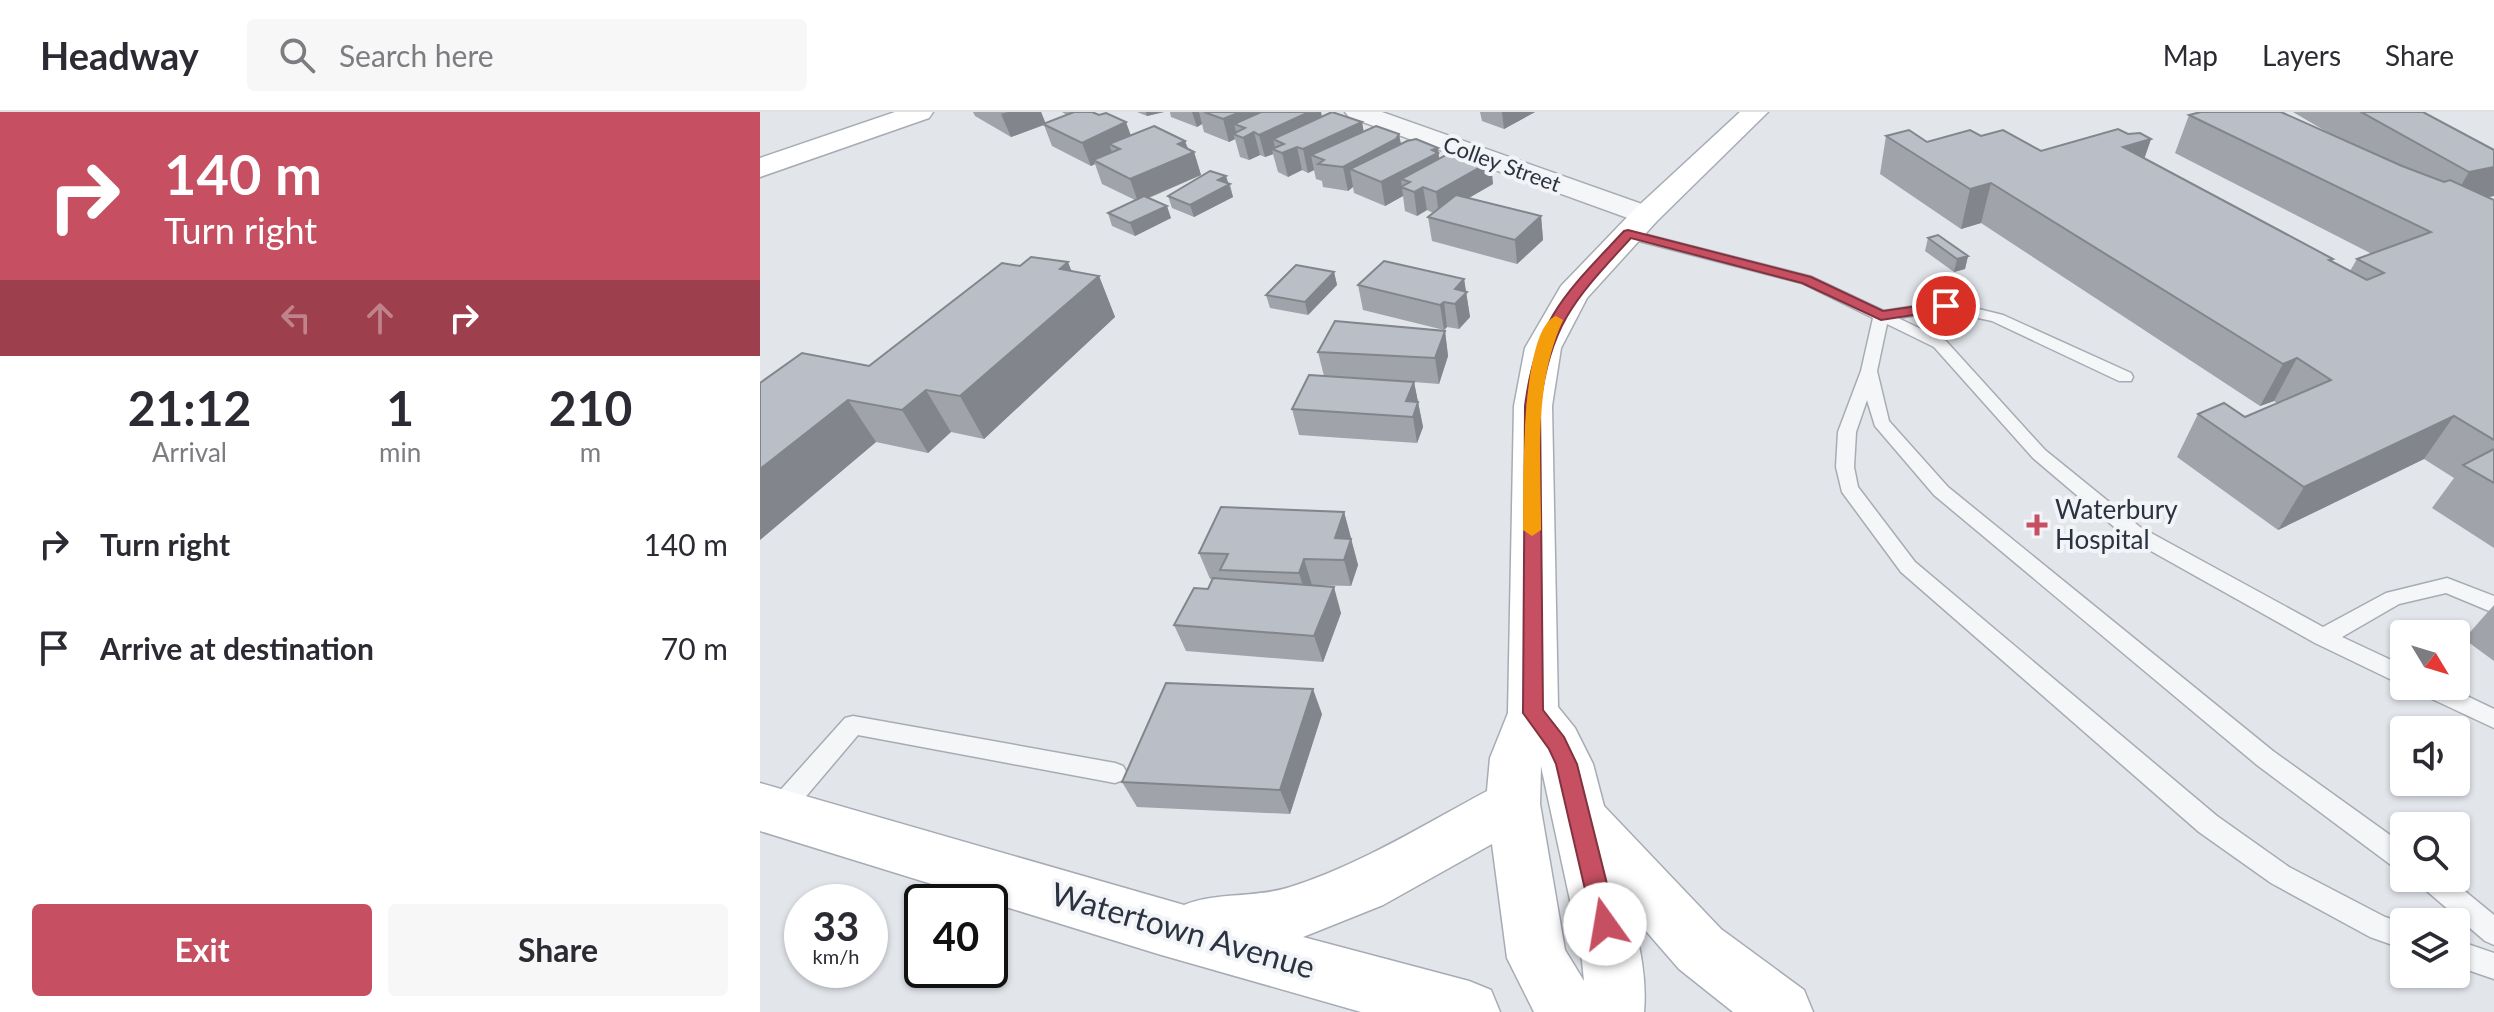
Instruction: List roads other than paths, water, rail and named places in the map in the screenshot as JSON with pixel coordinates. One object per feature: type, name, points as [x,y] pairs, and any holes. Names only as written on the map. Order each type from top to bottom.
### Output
[{"type":"street","name":"Colley Street","points":[[1358,112],[1637,224]]},
{"type":"street","points":[[760,168],[900,114]]},
{"type":"street","points":[[1567,1012],[1537,958],[1513,804],[1516,758],[1533,713],[1532,421],[1537,368],[1551,329],[1567,302],[1637,224],[1747,115]]},
{"type":"street","points":[[1533,713],[1557,743],[1567,764],[1611,951],[1615,992],[1613,1012]]},
{"type":"street","points":[[1158,926],[1222,927],[1284,916],[1308,908],[1345,895],[1513,804]]},
{"type":"street","name":"Watertown Avenue","points":[[769,809],[1158,926],[1469,1012]]},
{"type":"street","points":[[1580,818],[1700,949],[1782,1012]]},
{"type":"lane","points":[[1637,224],[1807,280],[1940,344],[2039,454],[2133,532],[2323,637],[2390,669]]},
{"type":"lane","points":[[1881,316],[1946,306],[1997,318],[2125,377]]},
{"type":"lane","points":[[1881,316],[1869,371],[1847,432],[1845,467],[1849,488],[1908,567],[2208,824],[2280,875],[2390,932]]},
{"type":"lane","points":[[1869,371],[1881,422],[1941,491],[2219,721],[2390,849]]},
{"type":"lane","points":[[2323,637],[2393,598],[2447,585],[2494,605]]},
{"type":"lane","points":[[2454,700],[2494,719]]},
{"type":"lane","points":[[769,809],[853,725],[1115,773]]},
{"type":"lane","points":[[2447,892],[2494,932]]},
{"type":"lane","points":[[2470,958],[2494,966]]},
{"type":"place","name":"Waterbury Hospital","points":[[2037,525]]}]
